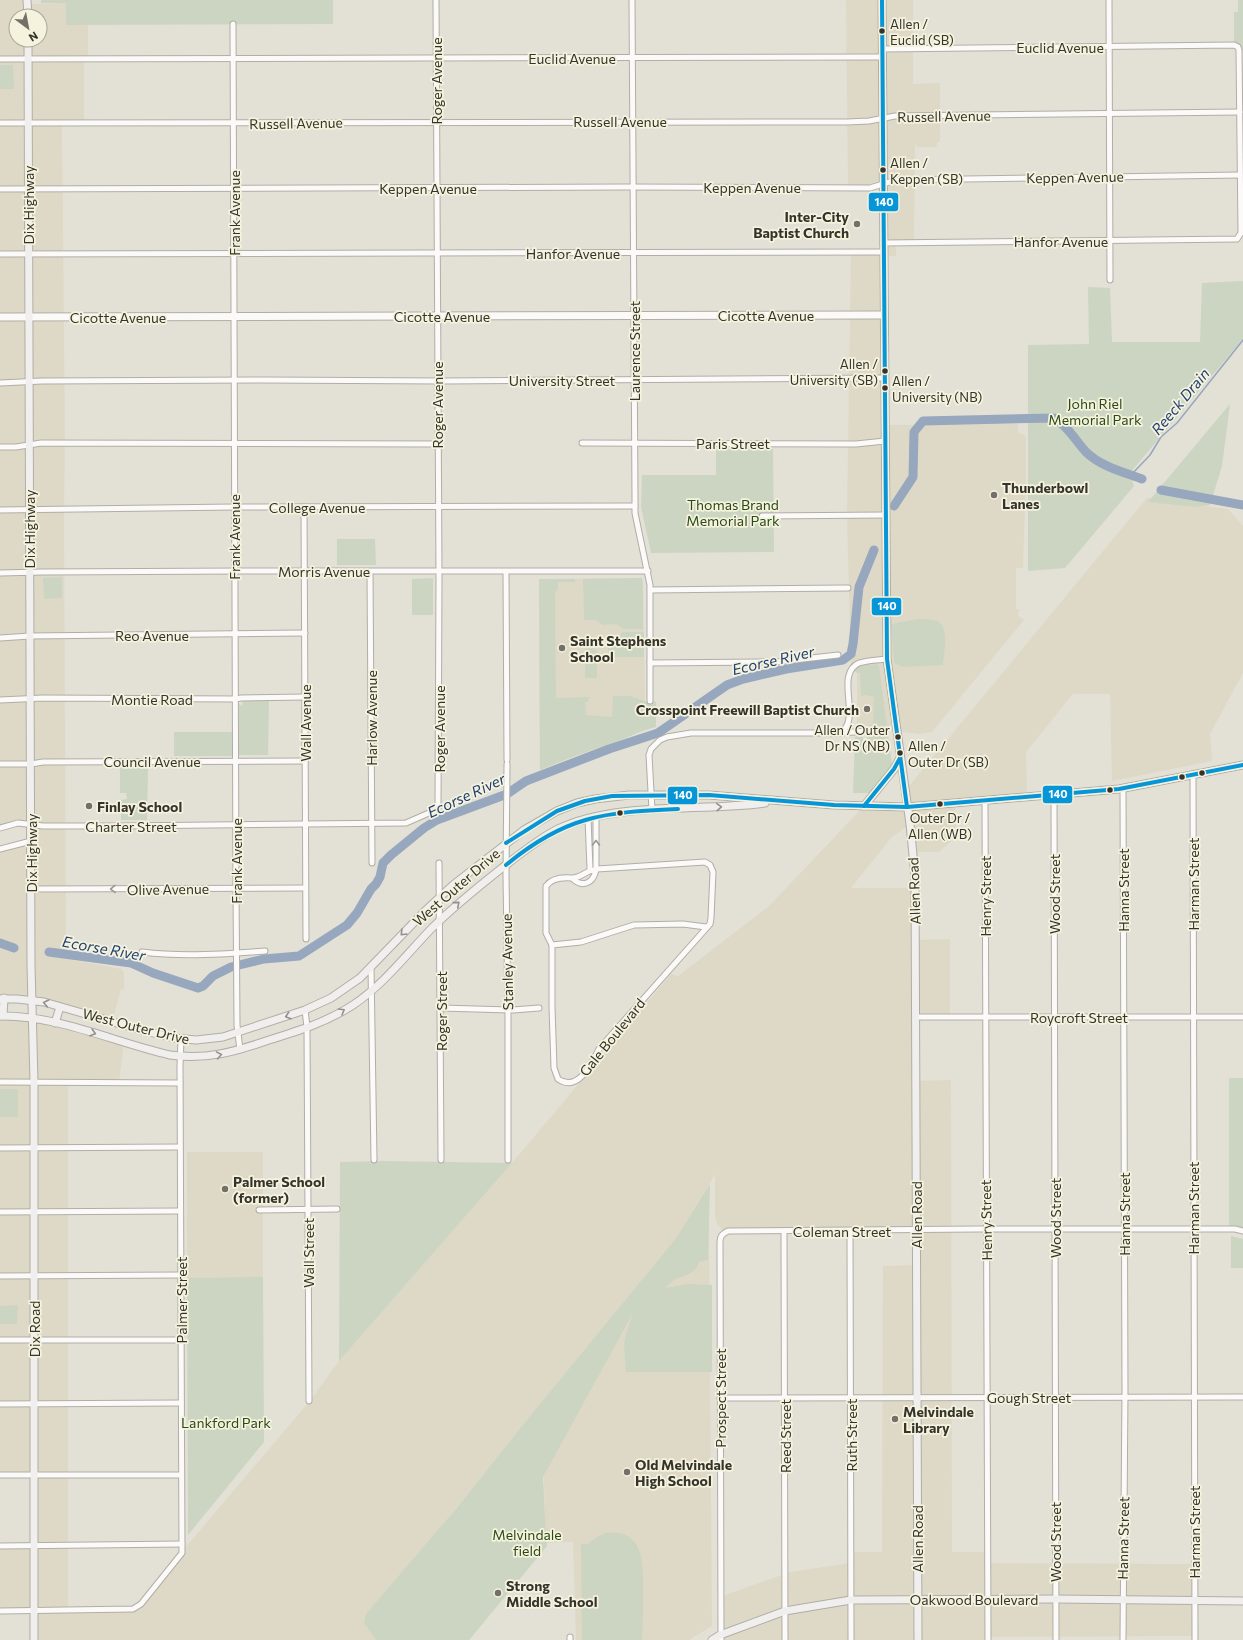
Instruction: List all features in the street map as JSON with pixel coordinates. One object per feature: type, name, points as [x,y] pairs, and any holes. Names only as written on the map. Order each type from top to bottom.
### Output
[{"type":"main road","name":"Allen Road","points":[[882,0],[884,442],[887,660],[915,876],[918,1640]]},
{"type":"main road","name":"Dix Highway","points":[[28,48],[32,1018]]},
{"type":"main road","points":[[864,806],[894,769],[900,758]]},
{"type":"main road","points":[[775,801],[907,807],[1123,788],[1243,766]]},
{"type":"main road","name":"West Outer Drive","points":[[2,998],[32,1000],[141,1030],[181,1039],[210,1039],[305,1010],[340,993],[360,978],[440,898],[506,843],[538,820],[577,803],[612,796],[651,795],[709,795],[775,801]]},
{"type":"main road","name":"West Outer Drive","points":[[2,1016],[32,1018],[55,1023],[153,1051],[180,1056],[211,1056],[240,1050],[331,1018],[353,1005],[372,990],[440,920],[506,865],[551,833],[575,822],[596,816],[652,810],[742,806],[775,801]]},
{"type":"main road","points":[[2,998],[2,1016]]},
{"type":"main road","points":[[55,1023],[60,1007]]},
{"type":"main road","name":"Dix Road","points":[[32,1018],[34,1082],[34,1640]]},
{"type":"main road","name":"Oakwood Boulevard","points":[[712,1640],[785,1611],[851,1600],[1055,1599],[1243,1601]]},
{"type":"street","name":"Roger Avenue","points":[[436,0],[438,809]]},
{"type":"street","name":"Laurence Street","points":[[632,0],[635,506],[648,571],[650,590],[650,701]]},
{"type":"street","points":[[1109,0],[1110,280]]},
{"type":"street","name":"Frank Avenue","points":[[233,24],[236,952],[237,1032],[240,1050]]},
{"type":"street","name":"Euclid Avenue","points":[[882,49],[1226,45],[1238,47],[1240,112]]},
{"type":"street","name":"Euclid Avenue","points":[[0,59],[233,58],[262,60],[882,57]]},
{"type":"street","points":[[1240,112],[1240,176]]},
{"type":"street","name":"Russell Avenue","points":[[0,123],[633,121],[847,122],[869,121],[895,116],[1240,112]]},
{"type":"street","name":"Keppen Avenue","points":[[0,189],[634,187],[870,188],[896,180],[1240,176]]},
{"type":"street","name":"Hanfor Avenue","points":[[883,243],[1236,240],[1241,233],[1240,176]]},
{"type":"street","name":"Hanfor Avenue","points":[[0,254],[884,252]]},
{"type":"street","name":"Cicotte Avenue","points":[[0,317],[884,315]]},
{"type":"street","name":"University Street","points":[[0,383],[234,380],[437,381],[884,378]]},
{"type":"street","name":"Paris Street","points":[[582,443],[856,444],[884,442]]},
{"type":"street","points":[[0,447],[16,447],[41,443],[438,444]]},
{"type":"street","name":"College Avenue","points":[[0,510],[234,507],[635,506]]},
{"type":"street","name":"Wall Avenue","points":[[304,507],[306,938]]},
{"type":"street","points":[[762,516],[885,515]]},
{"type":"street","name":"Morris Avenue","points":[[0,574],[234,571],[648,571]]},
{"type":"street","name":"Harlow Avenue","points":[[370,572],[372,863]]},
{"type":"street","name":"Stanley Avenue","points":[[506,572],[508,1160]]},
{"type":"street","points":[[650,590],[848,588]]},
{"type":"street","name":"Reo Avenue","points":[[0,638],[30,636],[305,633]]},
{"type":"street","points":[[650,663],[776,662],[838,655]]},
{"type":"street","points":[[840,733],[848,724],[848,678],[851,670],[858,664],[867,661],[887,660]]},
{"type":"street","name":"Montie Road","points":[[0,700],[305,698]]},
{"type":"street","points":[[652,810],[649,755],[654,744],[667,737],[691,733],[840,733],[868,731]]},
{"type":"street","name":"Council Avenue","points":[[0,764],[50,762],[305,761]]},
{"type":"street","name":"Harman Street","points":[[1193,775],[1195,1640]]},
{"type":"street","name":"Hanna Street","points":[[1123,788],[1125,1397],[1123,1640]]},
{"type":"street","name":"Wood Street","points":[[1054,795],[1056,1640]]},
{"type":"street","name":"Henry Street","points":[[985,800],[988,1640]]},
{"type":"street","name":"Charter Street","points":[[0,828],[18,823],[31,825],[306,825],[408,823],[438,809]]},
{"type":"street","points":[[596,816],[596,870]]},
{"type":"street","points":[[588,818],[590,869]]},
{"type":"street","points":[[0,849],[31,841]]},
{"type":"street","name":"Gale Boulevard","points":[[704,862],[710,865],[713,872],[711,918],[710,924],[706,926],[600,1049],[582,1076],[572,1082],[560,1080],[555,1073],[552,1007],[552,946],[546,933],[546,886],[549,882],[557,879],[572,878],[583,875],[590,869],[596,870],[704,862]]},
{"type":"street","name":"Roger Street","points":[[439,863],[442,1160]]},
{"type":"street","name":"Gale Boulevard","points":[[572,878],[579,883],[585,884],[591,880],[596,870]]},
{"type":"street","name":"Olive Avenue","points":[[31,889],[305,888]]},
{"type":"street","points":[[552,946],[581,942],[634,925],[683,924],[706,926]]},
{"type":"street","points":[[142,952],[158,954],[264,951]]},
{"type":"street","points":[[371,967],[374,1160]]},
{"type":"street","points":[[441,1008],[508,1010],[539,1008]]},
{"type":"street","name":"Wall Street","points":[[305,1010],[307,1027],[309,1401]]},
{"type":"street","name":"Roycroft Street","points":[[916,1017],[1243,1017]]},
{"type":"street","name":"Palmer Street","points":[[181,1039],[180,1211],[182,1544]]},
{"type":"street","points":[[0,1082],[180,1083]]},
{"type":"street","points":[[0,1148],[180,1147]]},
{"type":"street","points":[[259,1210],[337,1209]]},
{"type":"street","points":[[0,1212],[180,1211]]},
{"type":"street","name":"Coleman Street","points":[[728,1231],[1235,1229],[1243,1231]]},
{"type":"street","name":"Prospect Street","points":[[721,1637],[720,1238],[728,1231]]},
{"type":"street","name":"Reed Street","points":[[784,1231],[785,1640]]},
{"type":"street","name":"Ruth Street","points":[[850,1231],[851,1640]]},
{"type":"street","points":[[0,1276],[181,1275]]},
{"type":"street","points":[[0,1340],[181,1340]]},
{"type":"street","name":"Gough Street","points":[[720,1398],[1243,1397]]},
{"type":"street","points":[[0,1404],[181,1403]]},
{"type":"street","points":[[0,1475],[181,1475]]},
{"type":"street","points":[[0,1546],[182,1544],[182,1553],[141,1604],[135,1609],[0,1611]]},
{"type":"shaded area","points":[[0,0],[27,0],[28,4],[66,3],[66,25],[88,25],[88,58],[84,59],[84,123],[62,123],[65,440],[66,946],[67,959],[122,969],[124,975],[124,990],[121,989],[112,1022],[44,1002],[0,999],[0,849],[31,841],[31,825],[18,823],[0,828]]},
{"type":"shaded area","points":[[846,0],[913,0],[913,84],[940,83],[940,142],[937,142],[937,146],[935,147],[917,147],[917,145],[915,145],[914,243],[896,243],[896,256],[884,256],[884,425],[1018,424],[1018,433],[1023,434],[1026,438],[1023,568],[1016,568],[1016,609],[1019,609],[1018,616],[1024,620],[932,732],[919,734],[857,726],[857,670],[853,668],[851,670],[847,516],[851,252],[883,252],[883,184],[870,188],[848,187]]},
{"type":"shaded area","points":[[1147,498],[1228,509],[1243,526],[1243,673],[1210,734],[1212,761],[1112,781],[1110,694],[1073,694],[1026,752],[1027,797],[955,803],[956,836],[939,852],[921,852],[913,854],[910,824],[891,838],[851,888],[915,888],[916,940],[950,939],[950,1017],[916,1017],[916,1081],[951,1080],[952,1552],[987,1552],[988,1563],[1194,1564],[1195,1636],[988,1637],[988,1640],[721,1640],[720,1597],[790,1572],[850,1563],[850,1552],[882,1552],[883,1266],[916,1265],[916,1230],[724,1233],[717,1223],[715,1216],[715,1174],[694,1212],[677,1237],[530,1416],[364,1623],[376,1640],[34,1640],[34,1611],[0,1611],[0,1546],[33,1546],[34,1476],[0,1475],[0,1016],[17,1016],[124,1043],[119,1082],[68,1082],[68,1610],[133,1609],[309,1402],[339,1361],[512,1163],[671,974],[678,976],[768,907],[864,806],[907,807],[905,791]]},
{"type":"shaded area","points":[[642,578],[645,701],[643,730],[624,739],[573,756],[540,770],[539,579]]},
{"type":"shaded area","name":"Palmer School (former)","points":[[187,1152],[263,1152],[263,1277],[187,1278]]},
{"type":"shaded area","name":"Old Melvindale High School","points":[[709,1227],[712,1626],[689,1640],[576,1640],[573,1542],[547,1543],[547,1546],[469,1640],[452,1640],[545,1517],[542,1408]]},
{"type":"green space","points":[[41,0],[333,0],[333,24],[66,25],[66,3],[41,3]]},
{"type":"green space","points":[[1238,0],[1243,0],[1243,51],[1239,44],[1234,42],[1234,12],[1238,12]]},
{"type":"green space","points":[[0,65],[13,65],[14,89],[0,89]]},
{"type":"green space","name":"John Riel Memorial Park","points":[[1243,281],[1243,339],[1129,474],[1134,486],[1065,568],[1028,571],[1028,345],[1089,344],[1088,287],[1110,288],[1112,342],[1200,342],[1202,283]]},
{"type":"green space","points":[[1230,404],[1222,466],[1210,505],[1196,507],[1148,502]]},
{"type":"green space","name":"Thomas Brand Memorial Park","points":[[716,449],[773,449],[774,552],[651,553],[641,507],[642,475],[716,475]]},
{"type":"green space","points":[[337,539],[375,539],[376,565],[337,565]]},
{"type":"green space","points":[[62,577],[62,598],[44,599],[43,578]]},
{"type":"green space","points":[[433,578],[433,615],[412,615],[412,579]]},
{"type":"green space","points":[[642,578],[643,629],[623,629],[616,624],[603,625],[596,620],[584,620],[583,579]]},
{"type":"green space","points":[[539,579],[575,579],[575,582],[558,582],[558,590],[555,592],[556,698],[589,697],[588,702],[585,702],[586,715],[612,717],[613,696],[630,696],[648,702],[655,701],[656,703],[656,727],[540,770]]},
{"type":"green space","points":[[918,619],[934,620],[939,622],[943,627],[945,632],[945,646],[943,665],[903,667],[894,663],[891,624]]},
{"type":"green space","points":[[623,632],[644,632],[644,657],[610,657],[605,639],[609,634],[616,637]]},
{"type":"green space","points":[[585,649],[594,649],[603,656],[602,659],[597,659],[597,678],[585,678]]},
{"type":"green space","points":[[876,664],[879,666],[892,764],[891,768],[870,793],[853,793],[855,737],[861,734],[863,738],[862,746],[868,746],[867,739],[869,725],[873,724],[874,697],[866,695],[861,696],[860,673],[854,672],[859,666]]},
{"type":"green space","points":[[243,701],[269,701],[268,755],[239,755],[239,704],[242,706]]},
{"type":"green space","points":[[174,732],[232,732],[232,756],[174,756]]},
{"type":"green space","points":[[120,767],[148,767],[147,820],[121,820],[121,800],[127,799],[126,793],[120,793]]},
{"type":"green space","points":[[1229,1078],[1243,1078],[1243,1228],[1229,1226]]},
{"type":"green space","points":[[0,1089],[18,1089],[18,1117],[0,1117]]},
{"type":"green space","points":[[385,1161],[512,1163],[339,1361],[340,1162]]},
{"type":"green space","name":"Melvindale field","points":[[710,1184],[708,1260],[699,1262],[693,1272],[675,1280],[665,1288],[688,1284],[712,1285],[712,1372],[626,1372],[624,1344],[633,1313],[543,1477],[547,1546],[469,1640],[376,1640],[364,1623],[366,1614],[455,1510],[677,1237]]},
{"type":"green space","points":[[1231,1236],[1243,1239],[1243,1268],[1231,1268]]},
{"type":"green space","name":"Lankford Park","points":[[263,1277],[264,1442],[188,1535],[187,1278]]},
{"type":"green space","points":[[18,1305],[17,1324],[0,1324],[0,1306]]},
{"type":"green space","points":[[605,1533],[618,1533],[628,1536],[635,1543],[639,1551],[643,1572],[642,1640],[582,1640],[581,1544],[588,1544],[595,1538]]},
{"type":"waterway","name":"Reeck Drain","points":[[1131,475],[1150,455],[1161,437],[1177,423],[1243,340]]},
{"type":"waterway","name":"Ecorse River","points":[[894,506],[913,477],[914,432],[923,421],[1054,418],[1067,429],[1092,457],[1112,468],[1142,479]]},
{"type":"waterway","name":"Ecorse River","points":[[1161,490],[1243,505]]},
{"type":"waterway","name":"Ecorse River","points":[[49,952],[131,963],[153,973],[198,988],[203,986],[213,976],[231,967],[264,959],[299,956],[347,925],[357,913],[371,889],[376,884],[380,877],[383,863],[424,828],[437,820],[507,794],[526,781],[609,749],[658,733],[727,685],[743,679],[786,669],[843,660],[851,654],[859,587],[874,550]]},
{"type":"waterway","name":"Ecorse River","points":[[0,943],[14,948]]},
{"type":"transit line","name":"140","points":[[882,0],[887,659],[907,807]]},
{"type":"transit line","name":"140","points":[[864,806],[894,769],[900,758]]},
{"type":"transit line","name":"140","points":[[506,843],[557,811],[585,801],[612,796],[709,795],[834,805],[907,807],[1119,789],[1243,765]]},
{"type":"transit line","name":"140","points":[[506,865],[547,836],[586,820],[628,812],[678,809]]},
{"type":"place","name":"Allen / Euclid (SB)","points":[[882,31]]},
{"type":"place","name":"Allen / Keppen (SB)","points":[[883,170]]},
{"type":"place","name":"Inter-City Baptist Church","points":[[857,224]]},
{"type":"place","name":"Allen / University (SB)","points":[[885,371]]},
{"type":"place","name":"Allen / University (NB)","points":[[885,388]]},
{"type":"place","name":"Thunderbowl Lanes","points":[[994,495]]},
{"type":"place","name":"Saint Stephens School","points":[[562,648]]},
{"type":"place","name":"Crosspoint Freewill Baptist Church","points":[[867,709]]},
{"type":"place","name":"Allen / Outer Dr NS (NB)","points":[[898,737]]},
{"type":"place","name":"Allen / Outer Dr (SB)","points":[[900,753]]},
{"type":"place","name":"Outer Dr / Allen (WB)","points":[[940,804]]},
{"type":"place","name":"Finlay School","points":[[89,806]]},
{"type":"place","name":"Palmer School (former)","points":[[225,1189]]},
{"type":"place","name":"Melvindale Library","points":[[895,1419]]},
{"type":"place","name":"Old Melvindale High School","points":[[627,1472]]},
{"type":"place","name":"Strong Middle School","points":[[498,1593]]}]
